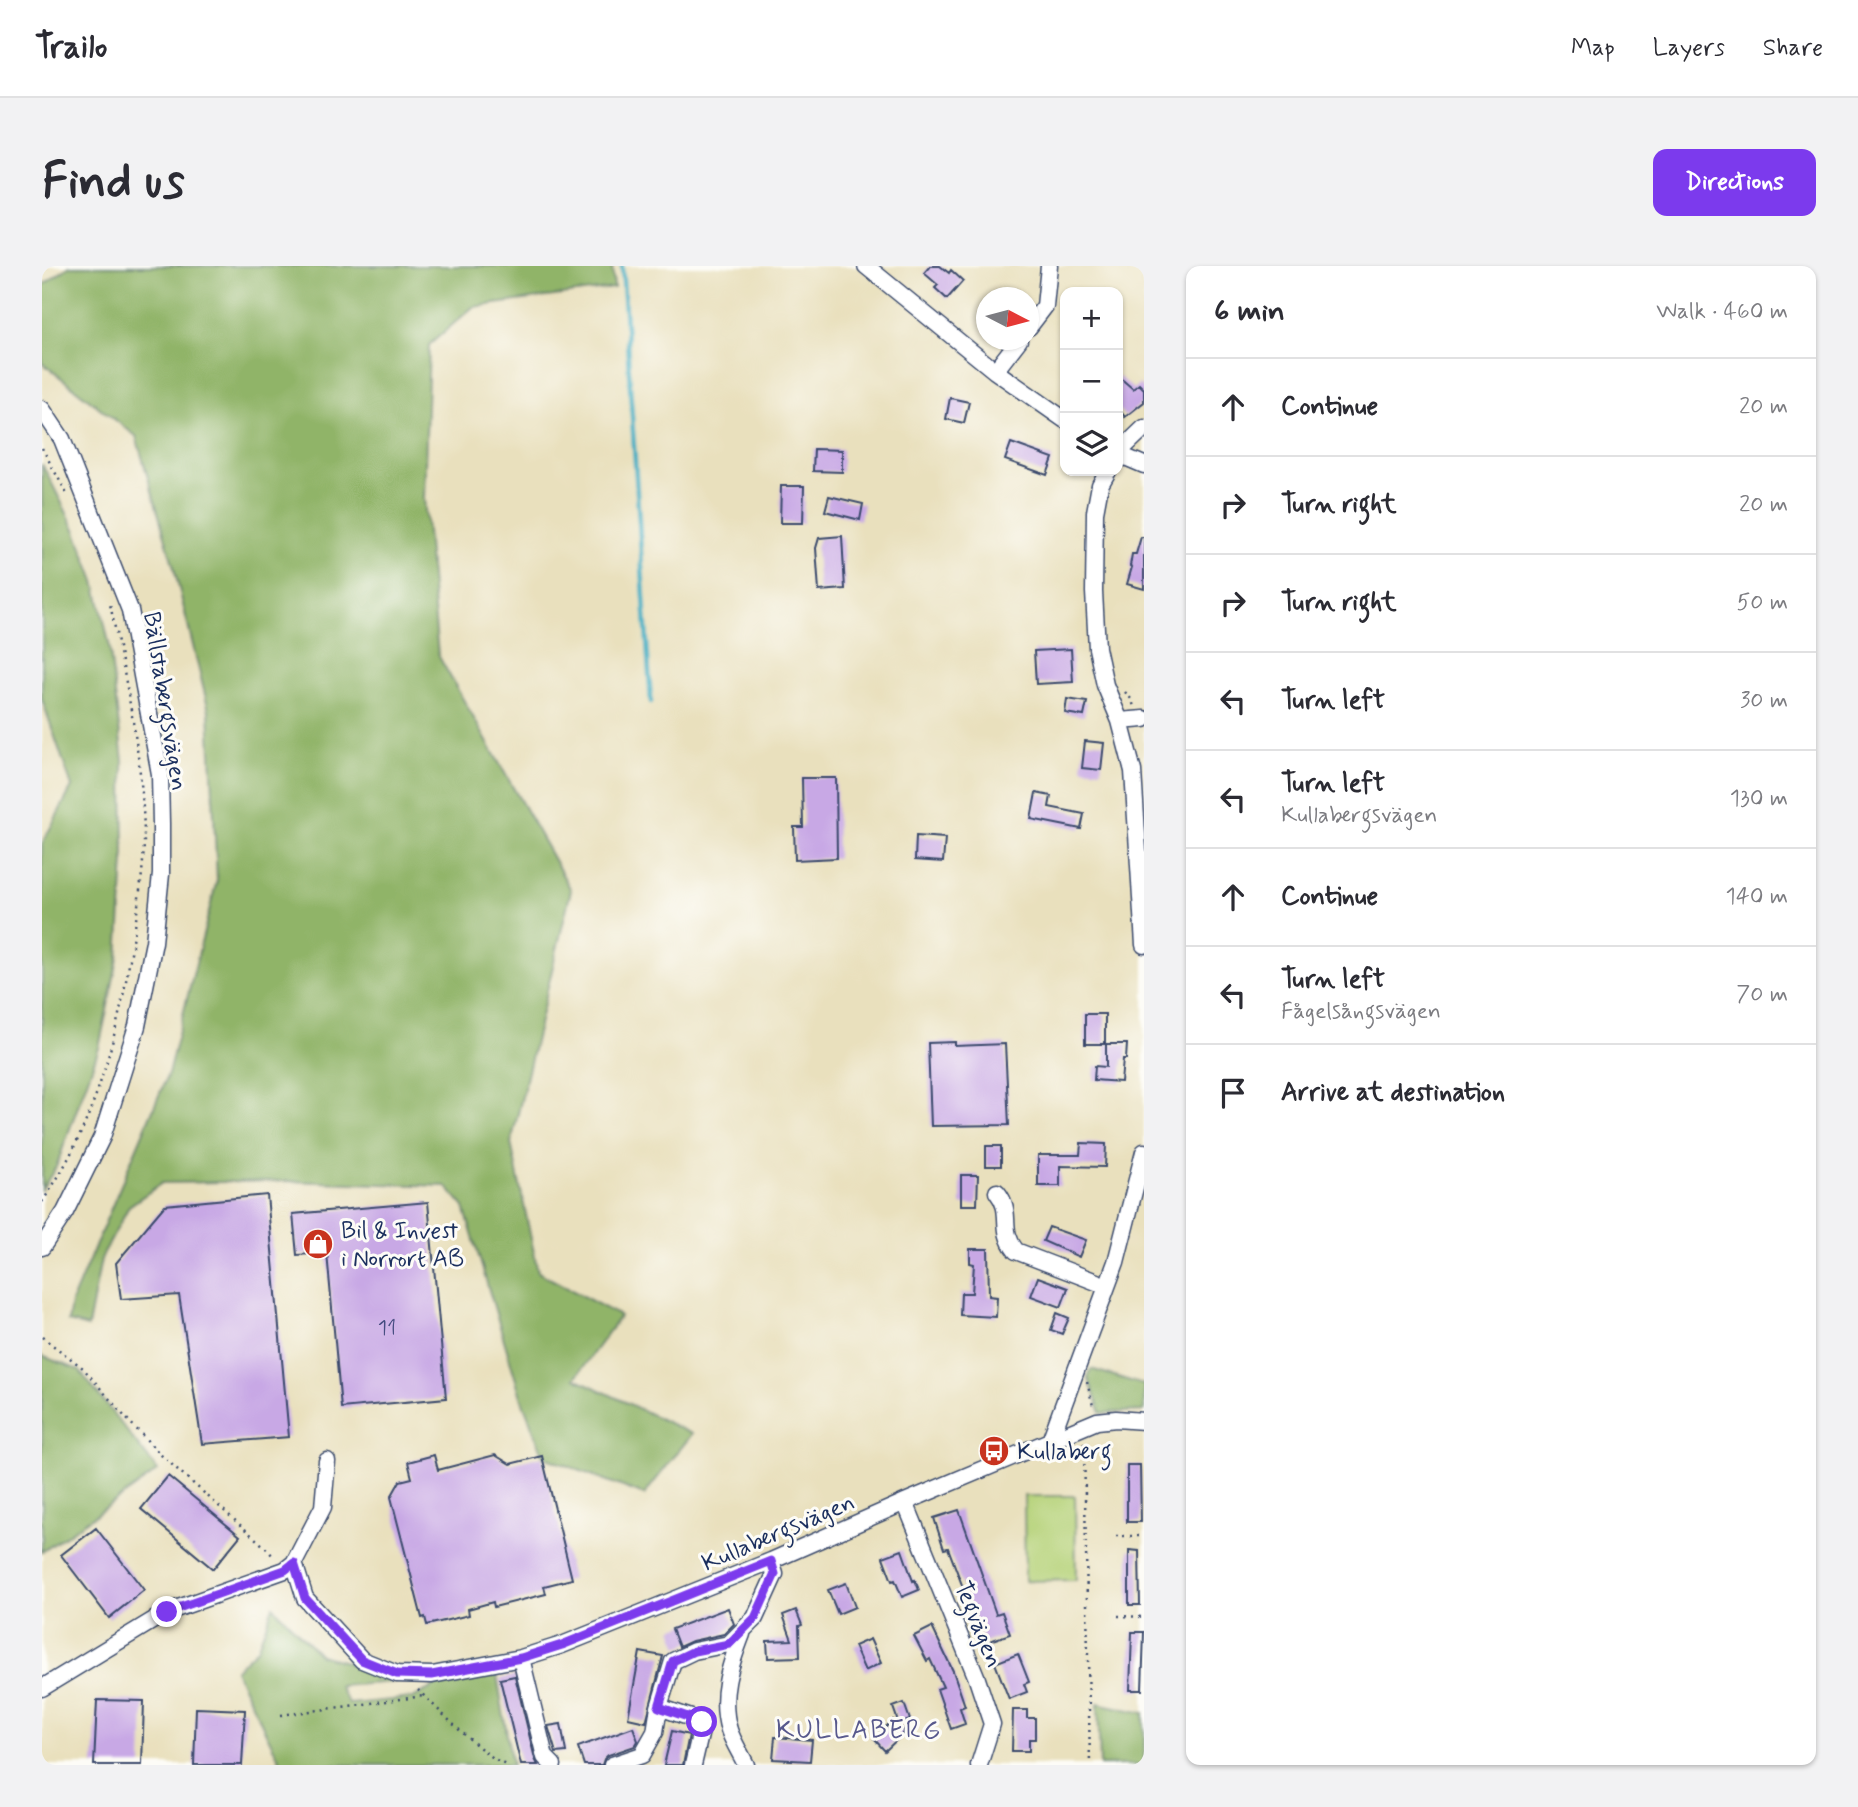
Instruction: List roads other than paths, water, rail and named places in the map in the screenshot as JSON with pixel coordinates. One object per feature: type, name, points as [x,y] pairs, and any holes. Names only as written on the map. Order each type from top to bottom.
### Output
[{"type":"street","points":[[866,266],[995,371],[1060,416]]},
{"type":"street","points":[[1039,313],[1045,306],[1049,266]]},
{"type":"street","points":[[995,371],[1011,350]]},
{"type":"street","name":"Bällstabergsvägen","points":[[42,409],[62,439],[130,610],[160,774],[161,824],[161,874],[154,942],[137,1026],[102,1137],[65,1212],[42,1247]]},
{"type":"street","points":[[1123,448],[1144,428]]},
{"type":"street","points":[[1123,455],[1144,465]]},
{"type":"street","points":[[1105,476],[1100,485],[1095,512],[1097,648],[1105,685],[1133,720],[1133,771],[1144,945]]},
{"type":"street","points":[[1050,1441],[1116,1262],[1144,1152]]},
{"type":"street","points":[[997,1192],[1006,1204],[1005,1230],[1016,1251],[1107,1286]]},
{"type":"street","name":"Kullabergsvägen","points":[[289,1566],[305,1598],[362,1660],[397,1674],[432,1675],[521,1658],[562,1645],[771,1561],[1097,1421],[1144,1421]]},
{"type":"street","points":[[42,1688],[167,1612],[289,1566],[323,1507],[327,1461]]},
{"type":"street","name":"Tegvägen","points":[[905,1502],[976,1676],[992,1724],[979,1765]]},
{"type":"street","points":[[612,1765],[642,1755],[655,1731],[659,1707],[673,1661],[694,1651],[729,1644],[755,1618],[775,1574],[771,1561]]},
{"type":"street","points":[[745,1629],[727,1676],[726,1701],[729,1730],[746,1765]]},
{"type":"street","points":[[521,1658],[545,1757],[553,1765]]},
{"type":"street","points":[[659,1707],[702,1722],[693,1765]]},
{"type":"waterway","points":[[622,266],[651,702]]},
{"type":"place","name":"Bil & Invest i Norrort AB","points":[[318,1244]]},
{"type":"place","name":"Kullaberg","points":[[994,1451]]},
{"type":"district","name":"KULLABERG","points":[[859,1729]]}]
